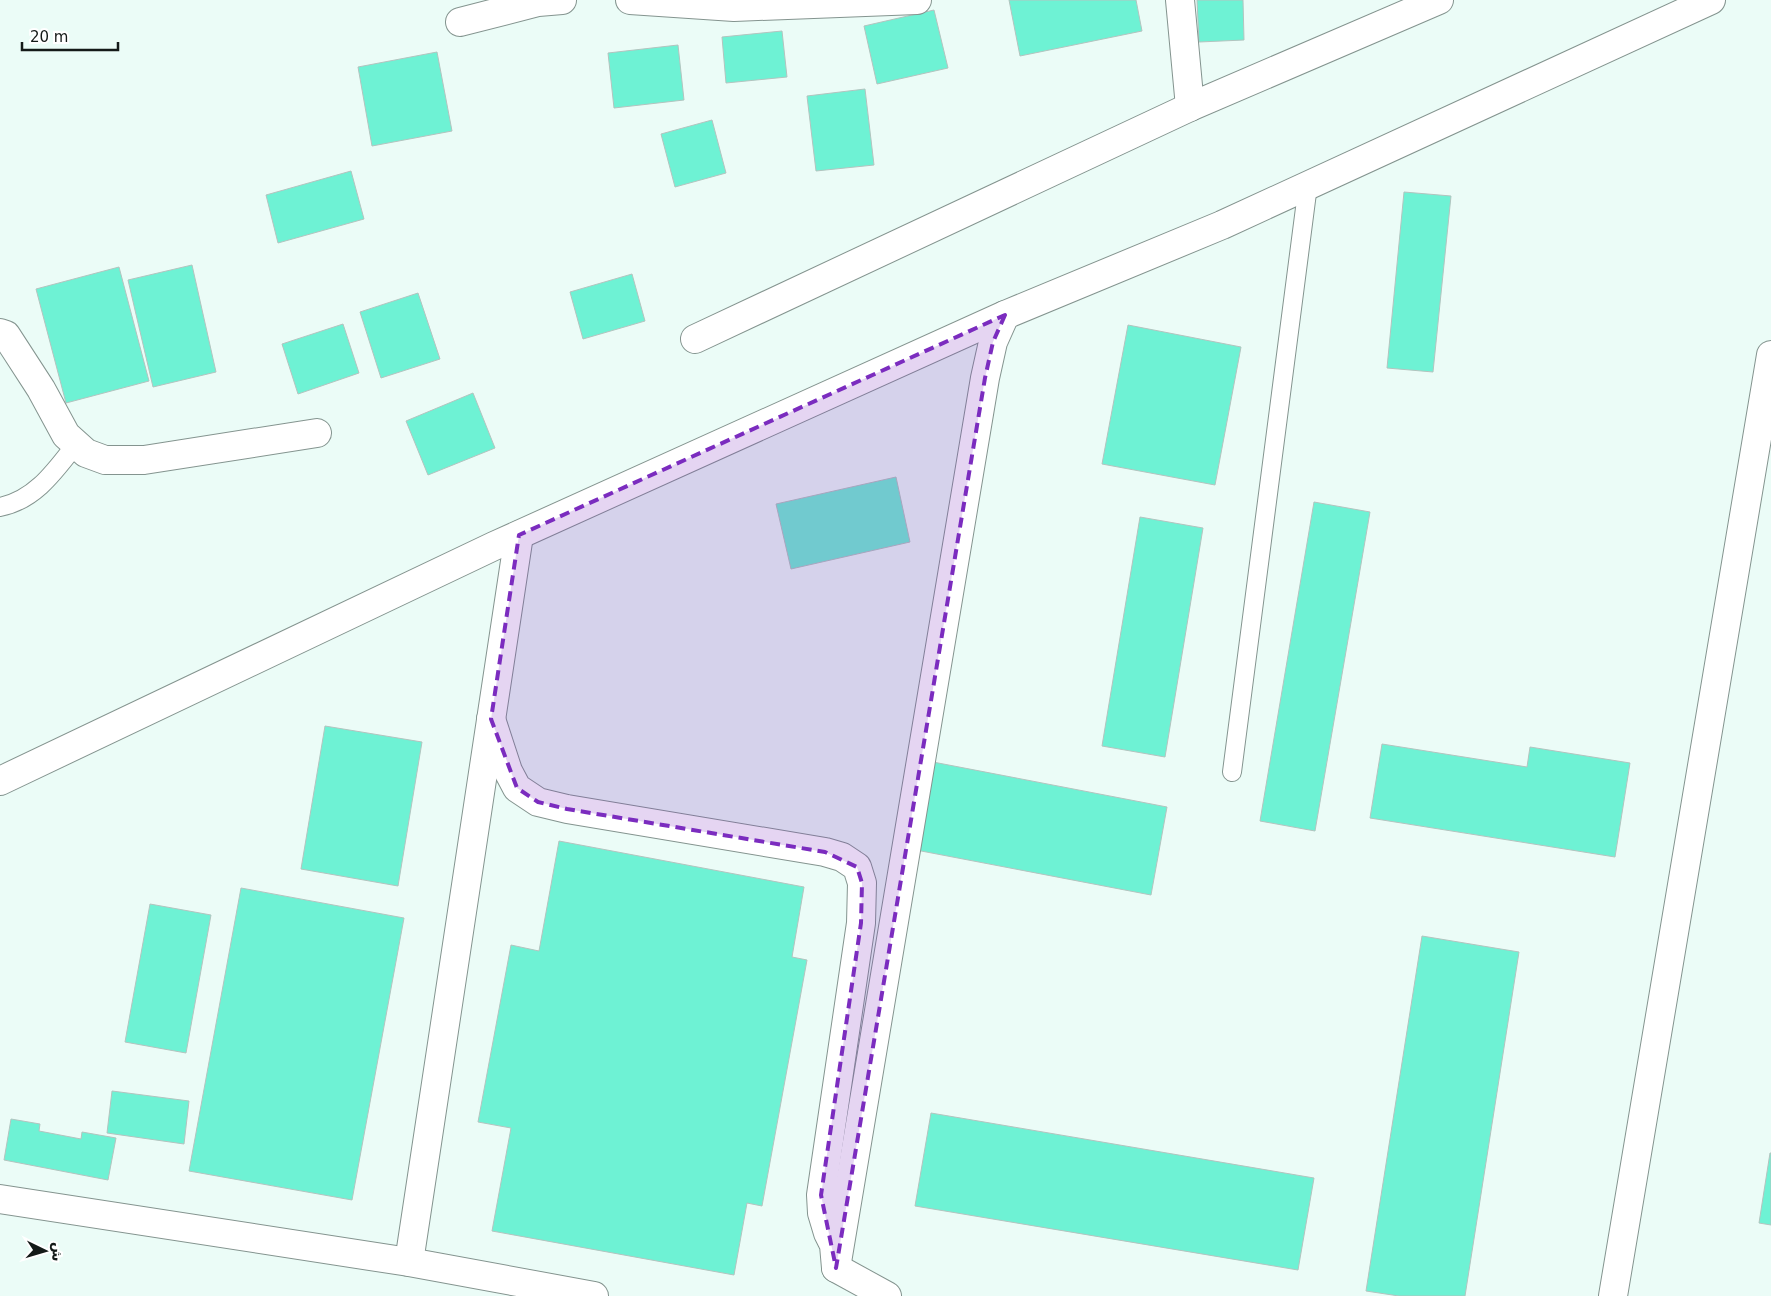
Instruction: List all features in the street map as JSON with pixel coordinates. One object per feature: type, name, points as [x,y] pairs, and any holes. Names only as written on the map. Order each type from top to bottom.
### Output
[{"type":"street","points":[[460,22],[538,2],[562,0]]},
{"type":"street","points":[[630,0],[734,7],[917,0]]},
{"type":"street","points":[[1180,0],[1190,107]]},
{"type":"street","points":[[695,339],[1190,107],[1439,0]]},
{"type":"street","points":[[0,781],[519,535],[1005,315],[1222,225],[1711,0]]},
{"type":"street","points":[[836,1268],[985,378],[992,342],[1005,315]]},
{"type":"street","points":[[0,333],[6,336],[41,390],[66,435],[86,453],[105,460],[144,460],[317,432]]},
{"type":"street","points":[[1613,1296],[1771,355]]},
{"type":"street","points":[[409,1262],[519,535]]},
{"type":"street","points":[[491,719],[508,771],[517,788],[538,802],[567,809],[825,852],[842,857],[857,867],[862,883],[861,923],[821,1195],[822,1212],[828,1233],[834,1245],[836,1268]]},
{"type":"street","points":[[0,1199],[409,1262],[594,1296]]},
{"type":"street","points":[[836,1268],[887,1296]]},
{"type":"lane","points":[[1232,772],[1308,185]]},
{"type":"lane","points":[[0,507],[11,505],[25,498],[41,486],[76,444]]},
{"type":"highlighted area","points":[[1005,315],[993,342],[985,378],[836,1268],[821,1195],[861,923],[862,883],[857,867],[825,852],[567,809],[538,802],[517,788],[491,719],[519,535]]},
{"type":"building","points":[[1009,0],[1136,0],[1142,31],[1020,56]]},
{"type":"building","points":[[1197,0],[1243,0],[1244,40],[1199,42]]},
{"type":"building","points":[[934,10],[948,68],[877,84],[864,26]]},
{"type":"building","points":[[782,31],[787,77],[726,83],[722,37]]},
{"type":"building","points":[[678,45],[684,100],[614,108],[608,53]]},
{"type":"building","points":[[437,52],[452,131],[372,146],[358,67]]},
{"type":"building","points":[[865,89],[874,165],[816,171],[807,96]]},
{"type":"building","points":[[712,120],[726,173],[675,187],[661,134]]},
{"type":"building","points":[[351,171],[364,219],[278,243],[266,195]]},
{"type":"building","points":[[1404,192],[1451,196],[1433,372],[1387,368]]},
{"type":"building","points":[[192,265],[216,372],[153,387],[128,280]]},
{"type":"building","points":[[119,267],[149,381],[66,403],[36,289]]},
{"type":"building","points":[[632,274],[645,321],[583,339],[570,292]]},
{"type":"building","points":[[418,293],[440,359],[381,378],[360,312]]},
{"type":"building","points":[[343,324],[359,373],[298,394],[282,344]]},
{"type":"building","points":[[1128,325],[1241,347],[1215,485],[1102,464]]},
{"type":"building","points":[[473,393],[495,448],[428,475],[406,421]]},
{"type":"building","points":[[896,477],[910,542],[791,569],[776,504]]},
{"type":"building","points":[[1314,502],[1370,512],[1315,831],[1260,821]]},
{"type":"building","points":[[1140,517],[1203,528],[1165,757],[1102,746]]},
{"type":"building","points":[[325,726],[422,742],[398,886],[301,869]]},
{"type":"building","points":[[1382,744],[1527,767],[1530,747],[1630,763],[1615,857],[1370,818]]},
{"type":"building","points":[[933,762],[1167,807],[1151,895],[916,850]]},
{"type":"building","points":[[559,841],[804,887],[792,957],[807,960],[762,1206],[747,1203],[734,1275],[492,1231],[511,1128],[478,1122],[511,945],[539,951]]},
{"type":"building","points":[[241,888],[404,918],[352,1200],[189,1171]]},
{"type":"building","points":[[150,904],[211,915],[186,1053],[125,1042]]},
{"type":"building","points":[[1422,936],[1519,952],[1465,1296],[1399,1296],[1366,1291]]},
{"type":"building","points":[[112,1091],[189,1101],[184,1144],[107,1133]]},
{"type":"building","points":[[931,1113],[1314,1178],[1298,1270],[915,1206]]},
{"type":"building","points":[[11,1119],[40,1124],[39,1131],[81,1139],[82,1132],[116,1138],[108,1180],[4,1160]]},
{"type":"building","points":[[1771,1153],[1771,1225],[1759,1223]]}]
